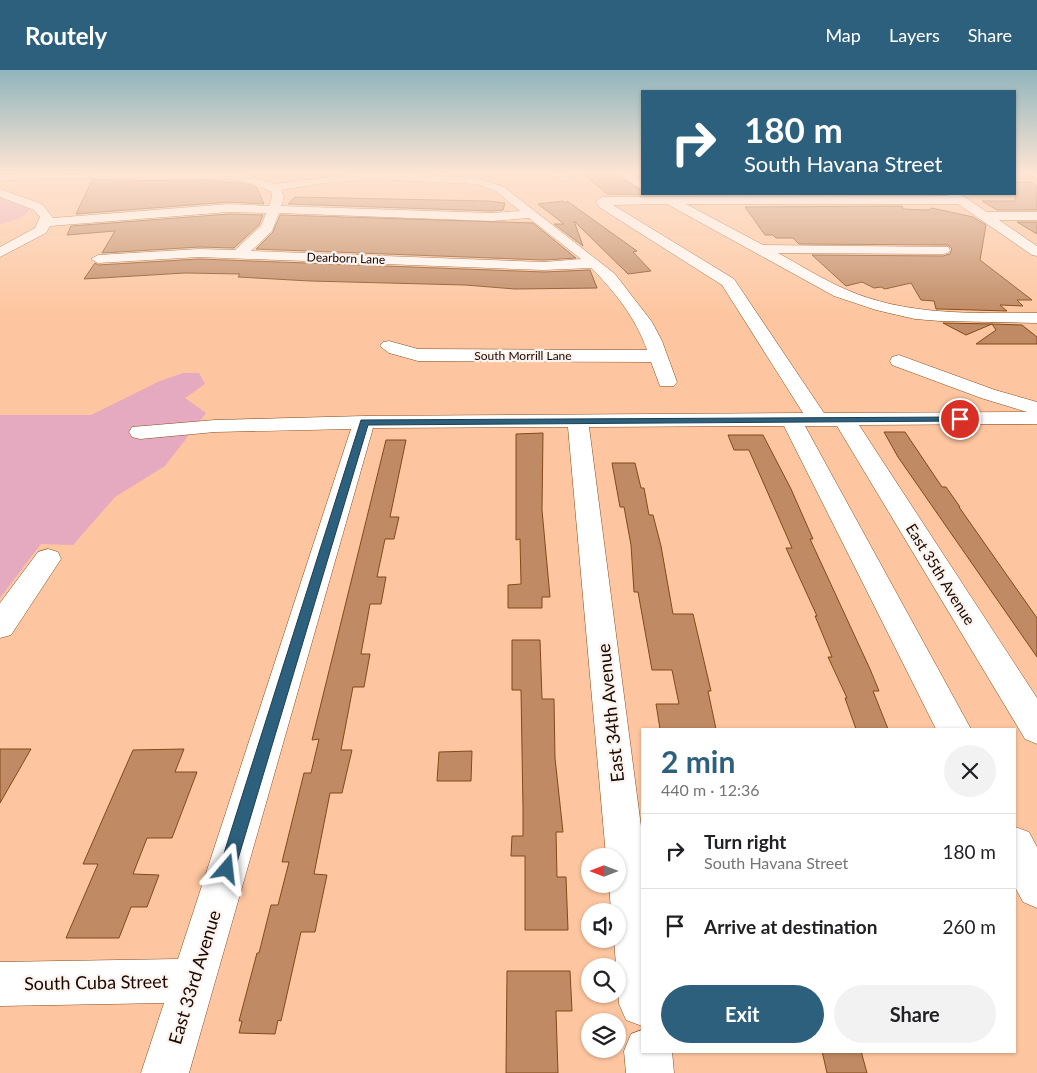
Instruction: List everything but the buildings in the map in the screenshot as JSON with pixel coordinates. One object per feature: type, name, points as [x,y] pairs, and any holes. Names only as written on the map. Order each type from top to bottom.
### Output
[{"type":"street","points":[[0,253],[41,230],[46,222],[60,221]]},
{"type":"street","points":[[239,254],[267,228],[270,221]]},
{"type":"street","points":[[540,221],[595,262],[616,285],[643,322],[668,382]]},
{"type":"street","points":[[630,221],[728,282],[805,421],[954,728]]},
{"type":"street","points":[[707,221],[840,292],[885,306],[924,315],[969,318],[1037,318]]},
{"type":"street","points":[[991,221],[1037,252]]},
{"type":"street","points":[[761,249],[943,250]]},
{"type":"street","name":"Dearborn Lane","points":[[98,259],[182,253],[544,266],[595,262]]},
{"type":"street","name":"South Morrill Lane","points":[[389,346],[394,350],[418,355],[658,356]]},
{"type":"street","points":[[899,361],[988,394],[1037,408]]},
{"type":"street","points":[[140,432],[215,426],[364,422],[845,421],[1037,418]]},
{"type":"street","name":"East 34th Avenue","points":[[578,421],[641,995]]},
{"type":"street","name":"East 35th Avenue","points":[[845,421],[1037,728]]},
{"type":"street","name":"East 33rd Avenue","points":[[165,1073],[364,422]]},
{"type":"street","points":[[0,626],[48,559]]},
{"type":"street","points":[[1016,848],[1037,888]]},
{"type":"street","name":"South Cuba Street","points":[[0,984],[80,981],[193,981]]},
{"type":"street","points":[[648,1053],[650,1073]]},
{"type":"shaded area","points":[[0,221],[12,221],[12,221],[0,224]]},
{"type":"shaded area","points":[[183,373],[199,373],[205,384],[185,398],[206,413],[165,466],[115,497],[73,545],[41,544],[0,598],[0,415],[91,415],[160,381]]},
{"type":"route","points":[[227,869],[364,422],[960,419]]}]
